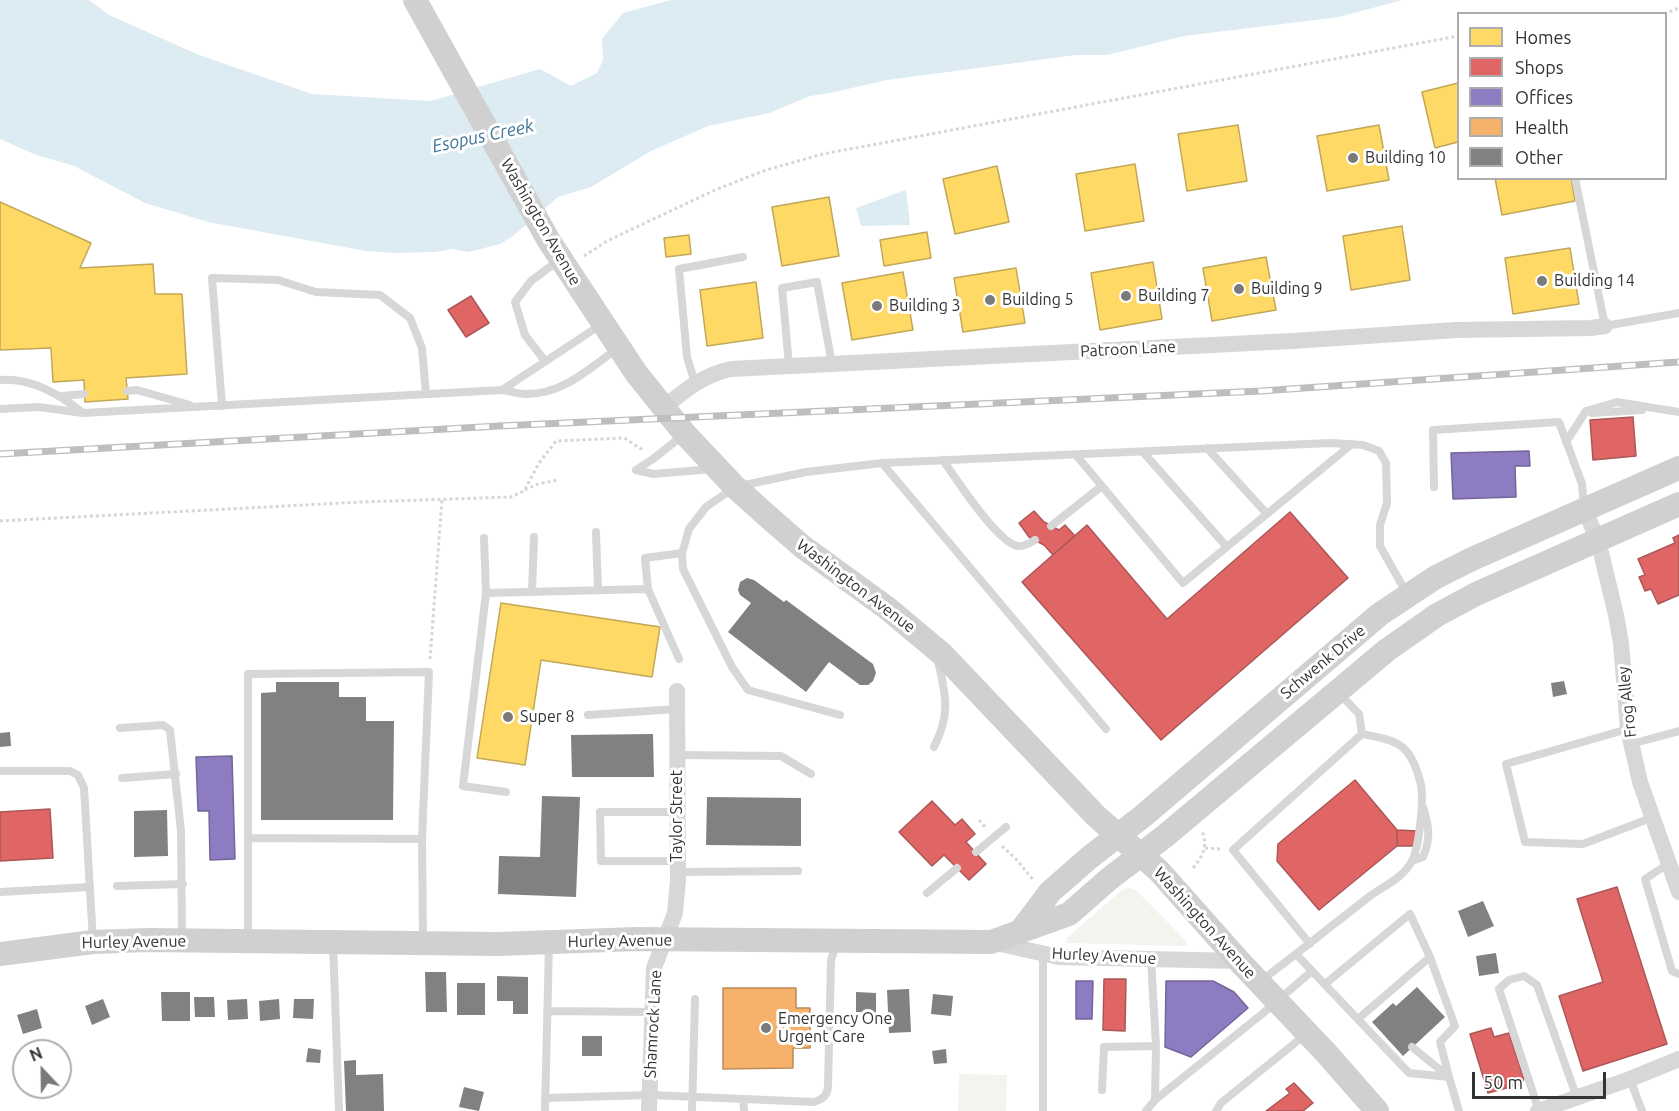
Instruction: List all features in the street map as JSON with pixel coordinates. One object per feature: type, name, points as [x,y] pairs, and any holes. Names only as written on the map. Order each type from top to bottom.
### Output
[{"type":"street","name":"Washington Avenue","points":[[414,0],[559,255],[602,324],[663,408],[685,434],[735,487],[803,547],[886,608],[935,649],[1096,816],[1159,871],[1377,1111]]},
{"type":"street","name":"Patroon Lane","points":[[663,408],[695,383],[715,372],[730,369],[1292,341],[1456,330],[1605,326]]},
{"type":"street","name":"Schwenk Drive","points":[[1020,932],[1050,892],[1380,614],[1407,595],[1472,559],[1679,468]]},
{"type":"street","name":"Schwenk Drive","points":[[991,942],[1069,914],[1387,650],[1437,615],[1476,594],[1679,504]]},
{"type":"street","name":"Frog Alley","points":[[1584,509],[1598,540],[1621,643],[1630,736],[1640,782],[1679,892]]},
{"type":"street","name":"Taylor Street","points":[[664,939],[675,913],[678,867],[676,692]]},
{"type":"street","name":"Hurley Avenue","points":[[0,954],[93,942],[248,941],[423,944],[664,939],[991,942],[1059,957],[1239,961]]},
{"type":"street","name":"Shamrock Lane","points":[[649,1103],[654,968],[664,939]]},
{"type":"street","points":[[1538,1111],[1630,1079],[1679,1059]]},
{"type":"lane","points":[[1575,180],[1605,326],[1679,313]]},
{"type":"lane","points":[[545,361],[525,334],[515,302],[531,281],[559,255]]},
{"type":"lane","points":[[695,383],[687,357],[679,269],[743,257]]},
{"type":"lane","points":[[222,406],[212,278],[278,280],[316,292],[380,295],[410,318],[422,348],[426,394]]},
{"type":"lane","points":[[789,366],[782,288],[817,282],[832,364]]},
{"type":"lane","points":[[502,390],[602,324]]},
{"type":"lane","points":[[0,409],[39,407],[83,413],[502,390],[525,394],[563,386],[619,348]]},
{"type":"lane","points":[[0,380],[18,378],[62,396],[83,413]]},
{"type":"lane","points":[[127,391],[137,390],[196,407]]},
{"type":"lane","points":[[62,396],[84,394]]},
{"type":"lane","points":[[1566,441],[1586,411],[1617,402],[1679,412]]},
{"type":"lane","points":[[1434,487],[1433,430],[1559,422],[1582,484],[1584,509]]},
{"type":"lane","points":[[685,434],[636,470],[659,474],[717,469]]},
{"type":"lane","points":[[840,715],[748,690],[732,667],[683,569],[682,553],[689,529],[706,507],[735,487],[806,472],[882,463],[1330,443],[1363,445],[1378,451],[1386,463],[1387,503],[1380,525],[1380,546],[1407,595]]},
{"type":"lane","points":[[1076,455],[1183,583],[1352,444]]},
{"type":"lane","points":[[1207,448],[1267,514]]},
{"type":"lane","points":[[1143,452],[1227,547]]},
{"type":"lane","points":[[943,460],[995,530],[1018,546],[1028,545],[1035,540]]},
{"type":"lane","points":[[882,463],[1106,729]]},
{"type":"lane","points":[[1051,526],[1102,486]]},
{"type":"lane","points":[[596,532],[598,590]]},
{"type":"lane","points":[[532,592],[534,537]]},
{"type":"lane","points":[[484,538],[486,593],[463,786],[506,792]]},
{"type":"lane","points":[[679,659],[648,590],[645,558],[682,553]]},
{"type":"lane","points":[[486,593],[648,590]]},
{"type":"lane","points":[[934,747],[944,727],[946,711],[945,692],[935,649]]},
{"type":"lane","points":[[248,941],[248,674],[429,672],[422,839],[423,944]]},
{"type":"lane","points":[[1337,691],[1359,714],[1362,734]]},
{"type":"lane","points":[[588,716],[677,709]]},
{"type":"lane","points":[[120,728],[163,725],[168,727],[176,774],[181,831],[182,941]]},
{"type":"lane","points":[[1651,818],[1583,844],[1525,842],[1506,764],[1630,736],[1679,731]]},
{"type":"lane","points":[[1259,982],[1399,876],[1412,861],[1422,806],[1422,787],[1416,765],[1408,751],[1387,739],[1362,734]]},
{"type":"lane","points":[[1310,944],[1233,850],[1362,734]]},
{"type":"lane","points":[[677,755],[782,756],[811,774]]},
{"type":"lane","points":[[0,771],[70,771],[78,775],[84,788],[93,942]]},
{"type":"lane","points":[[122,778],[176,774]]},
{"type":"lane","points":[[677,812],[600,812],[600,861],[798,872]]},
{"type":"lane","points":[[976,852],[1006,827]]},
{"type":"lane","points":[[248,838],[422,839]]},
{"type":"lane","points":[[1668,864],[1645,879],[1672,971],[1679,974]]},
{"type":"lane","points":[[927,893],[957,868]]},
{"type":"lane","points":[[117,886],[183,884]]},
{"type":"lane","points":[[0,892],[90,887]]},
{"type":"lane","points":[[1325,984],[1410,915],[1430,957],[1455,1026],[1440,1042],[1459,1111]]},
{"type":"lane","points":[[545,1098],[649,1103],[693,1096],[814,1102],[822,1100],[827,1094],[831,960],[837,942]]},
{"type":"lane","points":[[333,943],[339,1111]]},
{"type":"lane","points":[[545,1111],[549,943]]},
{"type":"lane","points":[[1043,954],[1043,1111]]},
{"type":"lane","points":[[1296,954],[1409,1073],[1449,1077]]},
{"type":"lane","points":[[1358,1019],[1430,957]]},
{"type":"lane","points":[[1150,959],[1156,1046],[1155,1100]]},
{"type":"lane","points":[[1146,1111],[1155,1100],[1312,971]]},
{"type":"lane","points":[[1538,1111],[1499,989],[1509,980],[1524,976],[1537,985],[1577,1098]]},
{"type":"lane","points":[[692,1111],[695,999]]},
{"type":"lane","points":[[1373,1006],[1381,1014]]},
{"type":"lane","points":[[547,1011],[652,1012]]},
{"type":"lane","points":[[1216,1111],[1221,1103],[1306,1033]]},
{"type":"lane","points":[[1102,1090],[1104,1047],[1156,1046]]},
{"type":"lane","points":[[1412,1047],[1449,1077]]},
{"type":"lane","points":[[1630,1079],[1642,1111]]},
{"type":"lane","points":[[743,1099],[744,1111]]},
{"type":"path","points":[[559,255],[607,241],[715,190],[766,170],[823,154],[1457,36]]},
{"type":"path","points":[[524,491],[538,463],[556,441],[624,438],[647,453]]},
{"type":"path","points":[[0,521],[361,502],[511,497],[538,484],[558,480]]},
{"type":"path","points":[[429,672],[442,500]]},
{"type":"path","points":[[979,820],[1037,885]]},
{"type":"path","points":[[1193,868],[1203,856],[1205,848],[1200,826]]},
{"type":"shaded area","points":[[1123,889],[1136,890],[1187,942],[1187,945],[1067,943],[1067,938]]},
{"type":"shaded area","points":[[959,1074],[1007,1075],[1006,1111],[958,1111]]},
{"type":"water","name":"Esopus Creek","points":[[0,0],[89,0],[109,15],[199,55],[312,94],[431,101],[540,69],[571,86],[597,73],[603,60],[602,39],[623,13],[671,0],[1402,0],[1339,17],[1184,36],[1107,55],[1076,55],[887,80],[810,96],[769,113],[708,126],[651,151],[591,187],[558,197],[513,236],[500,244],[469,252],[452,249],[435,252],[393,253],[366,251],[208,222],[145,203],[74,166],[34,154],[0,139]]},
{"type":"water","points":[[906,190],[910,225],[861,226],[856,208]]},
{"type":"building: Homes","points":[[1457,83],[1457,142],[1435,148],[1422,92]]},
{"type":"building: Homes","points":[[1238,125],[1247,181],[1187,191],[1178,134]]},
{"type":"building: Homes","name":"Building 10","points":[[1379,125],[1389,180],[1327,191],[1317,136]]},
{"type":"building: Homes","points":[[1135,164],[1144,221],[1085,231],[1076,174]]},
{"type":"building: Homes","points":[[997,166],[1009,222],[955,234],[943,179]]},
{"type":"building: Homes","points":[[1495,180],[1571,180],[1575,201],[1502,215]]},
{"type":"building: Homes","points":[[829,197],[839,256],[782,266],[772,207]]},
{"type":"building: Homes","points":[[0,202],[91,243],[80,268],[153,264],[155,294],[182,294],[187,374],[126,378],[128,399],[85,402],[84,380],[53,382],[51,348],[0,350]]},
{"type":"building: Homes","points":[[1402,226],[1410,280],[1351,290],[1343,236]]},
{"type":"building: Homes","points":[[927,232],[931,258],[884,266],[880,240]]},
{"type":"building: Homes","points":[[689,235],[691,254],[666,257],[664,238]]},
{"type":"building: Homes","name":"Building 14","points":[[1570,248],[1579,304],[1513,314],[1505,258]]},
{"type":"building: Homes","name":"Building 9","points":[[1266,257],[1276,310],[1212,321],[1203,268]]},
{"type":"building: Homes","name":"Building 7","points":[[1153,262],[1162,319],[1100,330],[1091,273]]},
{"type":"building: Homes","name":"Building 5","points":[[1016,268],[1025,323],[963,332],[954,278]]},
{"type":"building: Homes","name":"Building 3","points":[[903,272],[913,330],[852,340],[842,283]]},
{"type":"building: Homes","points":[[756,282],[763,338],[707,346],[700,290]]},
{"type":"building: Homes","name":"Super 8","points":[[501,603],[660,627],[652,677],[541,660],[525,765],[477,758]]},
{"type":"building: Shops","points":[[471,296],[489,323],[466,337],[448,310]]},
{"type":"building: Shops","points":[[1633,417],[1636,456],[1593,460],[1590,420]]},
{"type":"building: Shops","points":[[1034,511],[1044,522],[1059,530],[1065,525],[1075,536],[1053,555],[1044,545],[1029,537],[1019,523]]},
{"type":"building: Shops","points":[[1290,512],[1348,578],[1161,740],[1022,582],[1087,525],[1167,619]]},
{"type":"building: Shops","points":[[1679,535],[1679,595],[1658,604],[1651,589],[1645,591],[1639,577],[1645,575],[1638,559],[1675,543],[1673,538]]},
{"type":"building: Shops","points":[[1355,780],[1397,830],[1397,846],[1319,910],[1277,861],[1278,844]]},
{"type":"building: Shops","points":[[932,801],[955,825],[962,819],[975,834],[966,842],[986,864],[969,880],[944,855],[932,866],[899,832]]},
{"type":"building: Shops","points":[[50,809],[53,858],[0,861],[0,812]]},
{"type":"building: Shops","points":[[1397,830],[1418,831],[1416,846],[1397,846]]},
{"type":"building: Shops","points":[[1617,887],[1667,1044],[1583,1071],[1559,996],[1603,982],[1577,899]]},
{"type":"building: Shops","points":[[1104,979],[1126,979],[1125,1031],[1103,1030]]},
{"type":"building: Shops","points":[[1491,1028],[1494,1037],[1509,1033],[1524,1079],[1521,1084],[1488,1093],[1470,1034]]},
{"type":"building: Shops","points":[[1294,1083],[1313,1103],[1303,1111],[1266,1111],[1290,1093],[1286,1089]]},
{"type":"building: Offices","points":[[1529,451],[1530,466],[1515,466],[1516,497],[1453,499],[1451,453]]},
{"type":"building: Offices","points":[[232,756],[235,859],[210,860],[209,811],[198,811],[196,757]]},
{"type":"building: Offices","points":[[1076,981],[1093,981],[1092,1019],[1076,1019]]},
{"type":"building: Offices","points":[[1166,981],[1213,981],[1234,992],[1248,1008],[1191,1057],[1165,1047]]},
{"type":"building: Health","name":"Emergency One Urgent Care","points":[[723,988],[796,988],[796,1008],[810,1008],[810,1048],[793,1048],[793,1068],[723,1069]]},
{"type":"building: Other","points":[[747,578],[754,580],[784,602],[786,600],[873,664],[876,673],[873,681],[868,685],[860,685],[829,662],[806,692],[728,632],[751,603],[740,595],[738,590],[740,582]]},
{"type":"building: Other","points":[[1564,681],[1567,694],[1553,697],[1551,683]]},
{"type":"building: Other","points":[[276,682],[339,682],[339,697],[366,697],[366,721],[394,721],[393,820],[261,820],[261,693],[276,692]]},
{"type":"building: Other","points":[[10,732],[11,746],[0,747],[0,733]]},
{"type":"building: Other","points":[[653,734],[654,777],[572,777],[571,735]]},
{"type":"building: Other","points":[[542,796],[580,797],[576,897],[498,894],[499,856],[540,857]]},
{"type":"building: Other","points":[[707,797],[801,798],[801,846],[706,845]]},
{"type":"building: Other","points":[[167,810],[168,856],[134,857],[134,811]]},
{"type":"building: Other","points":[[1483,901],[1494,926],[1468,937],[1458,911]]},
{"type":"building: Other","points":[[1496,953],[1499,973],[1479,976],[1476,956]]},
{"type":"building: Other","points":[[425,972],[446,972],[447,1012],[426,1012]]},
{"type":"building: Other","points":[[497,976],[528,977],[528,1014],[513,1014],[513,1001],[497,1001]]},
{"type":"building: Other","points":[[457,983],[485,983],[485,1015],[457,1015]]},
{"type":"building: Other","points":[[1417,987],[1445,1017],[1403,1056],[1372,1022],[1393,1003],[1396,1006]]},
{"type":"building: Other","points":[[909,989],[911,1032],[889,1033],[887,990]]},
{"type":"building: Other","points":[[161,992],[190,992],[190,1021],[162,1021]]},
{"type":"building: Other","points":[[856,992],[876,993],[876,1013],[856,1012]]},
{"type":"building: Other","points":[[933,994],[953,996],[951,1016],[931,1014]]},
{"type":"building: Other","points":[[194,997],[214,997],[215,1017],[195,1017]]},
{"type":"building: Other","points":[[103,999],[110,1017],[92,1025],[85,1006]]},
{"type":"building: Other","points":[[247,999],[248,1019],[228,1020],[227,1000]]},
{"type":"building: Other","points":[[279,999],[280,1019],[260,1021],[259,1001]]},
{"type":"building: Other","points":[[294,999],[314,999],[313,1019],[293,1018]]},
{"type":"building: Other","points":[[37,1009],[42,1028],[23,1034],[17,1015]]},
{"type":"building: Other","points":[[582,1036],[602,1036],[602,1056],[582,1056]]},
{"type":"building: Other","points":[[308,1048],[321,1050],[320,1063],[306,1062]]},
{"type":"building: Other","points":[[946,1049],[947,1063],[934,1064],[932,1051]]},
{"type":"building: Other","points":[[356,1060],[356,1075],[383,1074],[384,1111],[346,1111],[344,1061]]},
{"type":"building: Other","points":[[464,1087],[484,1092],[479,1111],[459,1107]]},
{"type":"railway","points":[[0,454],[499,426],[1261,391],[1679,362]]},
{"type":"place","name":"Building 10","points":[[1353,158]]},
{"type":"place","name":"Building 14","points":[[1542,281]]},
{"type":"place","name":"Building 9","points":[[1239,289]]},
{"type":"place","name":"Building 7","points":[[1126,296]]},
{"type":"place","name":"Building 5","points":[[990,300]]},
{"type":"place","name":"Building 3","points":[[877,306]]},
{"type":"place","name":"Super 8","points":[[508,717]]},
{"type":"place","name":"Emergency One Urgent Care","points":[[766,1028]]}]
